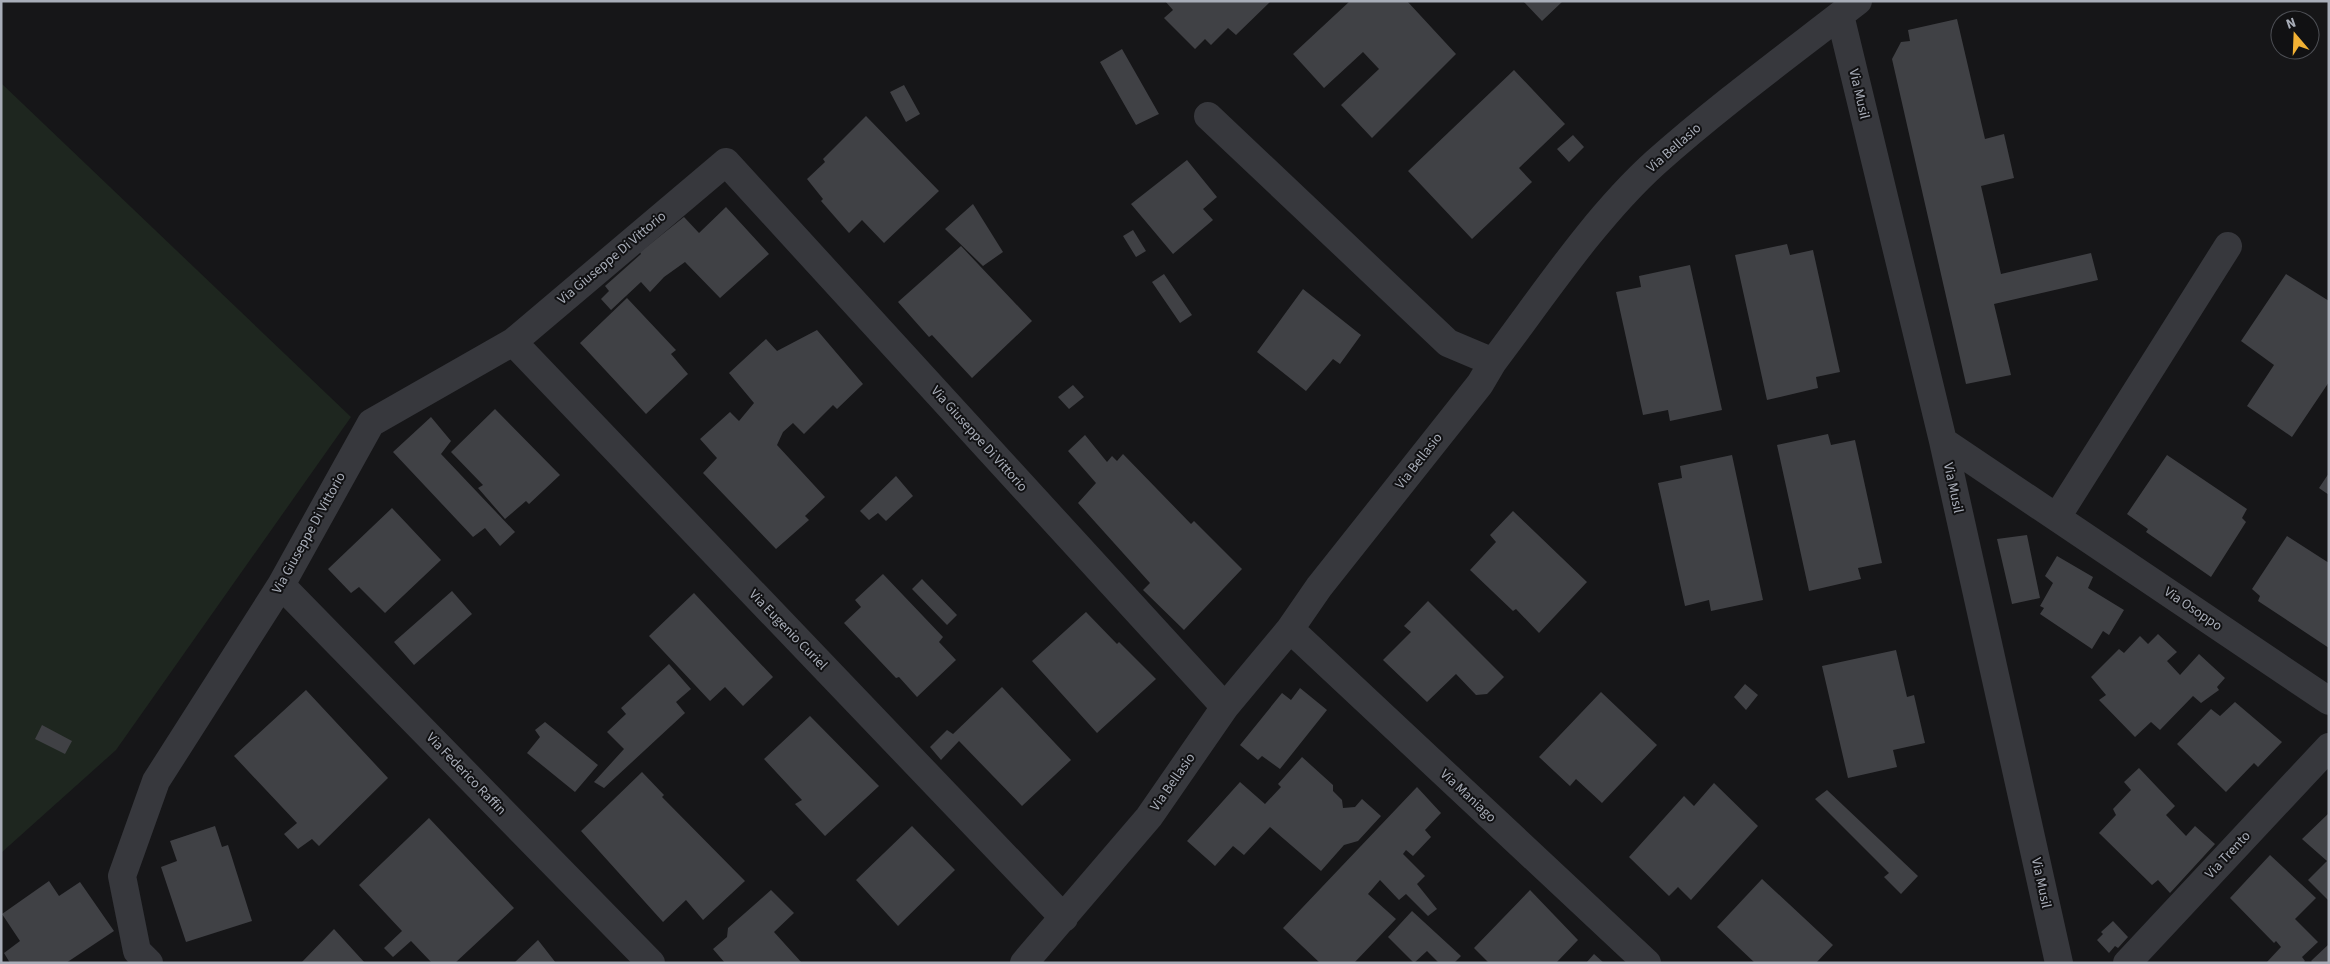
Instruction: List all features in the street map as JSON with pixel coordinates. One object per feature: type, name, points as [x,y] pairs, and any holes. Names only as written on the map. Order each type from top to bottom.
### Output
[{"type":"street","name":"Via Bellasio","points":[[1024,963],[1149,816],[1225,707],[1290,629],[1319,587],[1480,384],[1493,362],[1605,215],[1655,163],[1781,59],[1849,8]]},
{"type":"street","name":"Via Musil","points":[[1849,8],[2059,963]]},
{"type":"street","points":[[1208,116],[1448,343],[1493,362]]},
{"type":"street","name":"Via Giuseppe Di Vittorio","points":[[143,957],[122,876],[156,781],[281,586],[371,423],[513,342],[726,162],[1225,707]]},
{"type":"street","points":[[2057,517],[2228,246]]},
{"type":"street","name":"Via Eugenio Curiel","points":[[513,342],[1064,918]]},
{"type":"street","name":"Via Osoppo","points":[[1943,441],[2329,701]]},
{"type":"street","name":"Via Federico Raffin","points":[[281,586],[651,963]]},
{"type":"street","name":"Via Maniago","points":[[1290,629],[1647,963]]},
{"type":"street","name":"Via Trento","points":[[2127,963],[2329,747]]},
{"type":"shaded area","points":[[1,83],[351,417],[116,750],[1,853]]},
{"type":"building","points":[[1165,1],[1271,1],[1236,35],[1228,28],[1211,45],[1205,39],[1195,49],[1164,18],[1173,10]]},
{"type":"building","points":[[1350,1],[1407,1],[1456,54],[1372,138],[1341,105],[1379,69],[1363,52],[1324,88],[1293,54]]},
{"type":"building","points":[[1523,1],[1563,1],[1542,21]]},
{"type":"building","points":[[1957,19],[1985,139],[2004,134],[2014,178],[1981,186],[2001,274],[2091,253],[2098,280],[1994,304],[2011,375],[1966,384],[1892,59],[1901,42],[1910,41],[1908,30]]},
{"type":"building","points":[[1122,49],[1159,114],[1136,125],[1100,62]]},
{"type":"building","points":[[1514,70],[1565,124],[1519,168],[1532,182],[1472,239],[1408,171]]},
{"type":"building","points":[[904,85],[920,114],[906,122],[890,92]]},
{"type":"building","points":[[866,116],[939,191],[884,243],[862,220],[849,233],[821,201],[823,199],[807,179],[825,162],[823,159]]},
{"type":"building","points":[[1573,135],[1584,147],[1569,162],[1557,149]]},
{"type":"building","points":[[1187,160],[1217,197],[1203,209],[1213,220],[1173,254],[1131,204]]},
{"type":"building","points":[[973,204],[1003,252],[983,266],[945,229]]},
{"type":"building","points":[[726,207],[769,254],[720,298],[685,262],[664,277],[650,292],[641,282],[611,310],[601,299],[609,291],[605,286],[641,254],[640,252],[684,217],[699,233]]},
{"type":"building","points":[[1133,230],[1146,251],[1136,257],[1123,236]]},
{"type":"building","points":[[1787,244],[1790,255],[1813,250],[1840,372],[1816,377],[1818,388],[1767,400],[1735,255]]},
{"type":"building","points":[[961,246],[1032,321],[972,378],[932,335],[929,337],[898,302]]},
{"type":"building","points":[[1690,265],[1722,410],[1670,421],[1668,410],[1643,415],[1616,292],[1641,287],[1639,276]]},
{"type":"building","points":[[1164,274],[1192,315],[1180,323],[1152,282]]},
{"type":"building","points":[[2286,274],[2329,301],[2329,382],[2292,437],[2247,406],[2274,365],[2241,341]]},
{"type":"building","points":[[1303,289],[1361,335],[1340,364],[1333,359],[1306,391],[1257,352]]},
{"type":"building","points":[[627,298],[676,350],[671,354],[688,374],[646,414],[580,343]]},
{"type":"building","points":[[817,330],[863,384],[837,409],[833,405],[804,434],[793,423],[783,432],[777,445],[825,497],[805,516],[809,520],[776,549],[703,473],[717,458],[700,439],[730,412],[739,421],[754,403],[729,373],[766,339],[777,351]]},
{"type":"building","points":[[1073,385],[1084,397],[1069,409],[1058,397]]},
{"type":"building","points":[[495,409],[560,475],[529,504],[526,501],[505,519],[478,488],[483,485],[451,452]]},
{"type":"building","points":[[431,417],[451,441],[441,454],[515,532],[500,546],[485,528],[473,537],[393,452]]},
{"type":"building","points":[[1828,434],[1831,445],[1855,440],[1882,563],[1858,568],[1861,579],[1809,591],[1777,445]]},
{"type":"building","points":[[1085,435],[1107,462],[1112,456],[1117,461],[1123,454],[1191,524],[1194,521],[1242,569],[1184,630],[1143,590],[1150,583],[1078,503],[1096,483],[1068,451]]},
{"type":"building","points":[[1732,455],[1763,600],[1711,611],[1709,600],[1685,606],[1658,483],[1682,478],[1680,466]]},
{"type":"building","points":[[2167,455],[2247,509],[2242,518],[2246,522],[2211,577],[2146,532],[2148,529],[2127,514]]},
{"type":"building","points":[[2329,473],[2329,495],[2319,488]]},
{"type":"building","points":[[896,476],[913,496],[886,521],[878,513],[869,520],[860,511]]},
{"type":"building","points":[[392,508],[441,560],[385,613],[359,587],[351,593],[328,569]]},
{"type":"building","points":[[1513,511],[1587,582],[1539,633],[1516,609],[1513,611],[1470,570],[1496,542],[1490,535]]},
{"type":"building","points":[[2027,535],[2040,598],[2012,604],[1997,539]]},
{"type":"building","points":[[2287,536],[2329,563],[2329,648],[2258,601],[2260,596],[2252,589]]},
{"type":"building","points":[[2057,556],[2093,577],[2088,588],[2124,610],[2109,635],[2103,631],[2092,649],[2040,614],[2044,608],[2040,606],[2053,583],[2045,576]]},
{"type":"building","points":[[883,574],[943,637],[939,642],[956,660],[917,697],[899,677],[896,678],[844,623],[861,607],[855,600]]},
{"type":"building","points":[[922,579],[957,615],[947,625],[912,589]]},
{"type":"building","points":[[452,591],[472,614],[414,665],[394,642]]},
{"type":"building","points":[[694,593],[773,677],[743,706],[725,687],[710,701],[649,636]]},
{"type":"building","points":[[1428,601],[1504,677],[1487,694],[1476,695],[1456,674],[1427,702],[1383,660],[1411,632],[1404,626]]},
{"type":"building","points":[[1086,612],[1117,644],[1119,642],[1156,679],[1097,733],[1032,661]]},
{"type":"building","points":[[2158,634],[2177,652],[2167,661],[2180,675],[2199,654],[2225,678],[2217,687],[2219,690],[2201,703],[2193,696],[2160,730],[2151,722],[2135,737],[2099,700],[2106,695],[2091,677],[2119,649],[2124,653],[2140,636],[2148,644]]},
{"type":"building","points":[[1896,650],[1907,697],[1914,695],[1925,743],[1893,750],[1897,767],[1848,778],[1822,666]]},
{"type":"building","points":[[669,664],[691,689],[676,702],[685,713],[604,788],[594,782],[624,749],[607,732],[626,714],[621,708]]},
{"type":"building","points":[[1745,684],[1758,695],[1746,710],[1734,697]]},
{"type":"building","points":[[1002,687],[1071,760],[1022,806],[959,741],[941,760],[930,747],[947,730],[953,734]]},
{"type":"building","points":[[1300,688],[1327,710],[1280,769],[1262,756],[1258,760],[1240,745],[1282,693],[1291,700]]},
{"type":"building","points":[[306,690],[388,778],[319,846],[312,839],[298,849],[284,834],[297,823],[234,756]]},
{"type":"building","points":[[1601,692],[1657,745],[1602,803],[1576,779],[1570,786],[1539,757]]},
{"type":"building","points":[[2235,702],[2282,742],[2258,767],[2254,763],[2226,792],[2177,744],[2211,709],[2220,716]]},
{"type":"building","points":[[810,716],[879,786],[825,836],[795,804],[802,800],[764,759]]},
{"type":"building","points":[[545,722],[598,765],[575,792],[527,753],[540,737],[535,730]]},
{"type":"building","points":[[42,725],[72,741],[65,754],[35,739]]},
{"type":"building","points":[[1302,757],[1333,785],[1333,791],[1342,800],[1343,808],[1355,807],[1362,799],[1381,816],[1358,841],[1344,845],[1321,871],[1270,827],[1244,855],[1233,846],[1215,866],[1187,841],[1240,782],[1265,804],[1281,787],[1278,784]]},
{"type":"building","points":[[2139,768],[2175,806],[2166,815],[2186,836],[2195,826],[2215,844],[2170,893],[2158,880],[2152,885],[2099,833],[2116,815],[2113,809],[2131,790],[2124,782]]},
{"type":"building","points":[[642,772],[664,795],[662,797],[745,881],[703,920],[686,900],[663,922],[581,831]]},
{"type":"building","points":[[1714,783],[1758,826],[1691,900],[1678,887],[1669,896],[1629,857],[1684,796],[1694,806]]},
{"type":"building","points":[[1417,787],[1441,813],[1425,830],[1431,837],[1413,856],[1406,850],[1403,854],[1425,876],[1417,884],[1437,909],[1428,916],[1406,894],[1399,900],[1380,880],[1368,894],[1396,919],[1354,963],[1320,963],[1283,928]]},
{"type":"building","points":[[1827,790],[1918,876],[1901,894],[1884,877],[1889,873],[1815,799]]},
{"type":"building","points":[[2329,813],[2329,901],[2308,880],[2327,861],[2302,839]]},
{"type":"building","points":[[429,818],[514,908],[455,963],[432,963],[411,941],[393,957],[384,948],[402,931],[359,885]]},
{"type":"building","points":[[215,826],[222,847],[228,845],[252,921],[186,942],[161,867],[177,861],[170,841]]},
{"type":"building","points":[[912,826],[955,870],[898,926],[856,880]]},
{"type":"building","points":[[2270,855],[2316,898],[2295,919],[2318,942],[2302,957],[2305,961],[2303,963],[2266,963],[2281,947],[2276,941],[2274,943],[2230,898]]},
{"type":"building","points":[[1762,879],[1833,945],[1816,963],[1755,963],[1717,927]]},
{"type":"building","points":[[49,881],[59,896],[80,882],[114,931],[66,963],[10,963],[4,953],[20,941],[2,914]]},
{"type":"building","points":[[771,890],[794,913],[774,932],[802,963],[725,963],[713,949],[727,937],[728,928]]},
{"type":"building","points":[[1530,890],[1578,940],[1556,963],[1489,963],[1474,948]]},
{"type":"building","points":[[1412,911],[1461,956],[1454,963],[1439,963],[1427,951],[1414,963],[1388,937]]},
{"type":"building","points":[[2113,921],[2128,937],[2118,948],[2115,946],[2109,953],[2097,940],[2103,934],[2101,932]]},
{"type":"building","points":[[334,929],[365,963],[301,963]]},
{"type":"building","points":[[538,940],[556,963],[514,963]]},
{"type":"building","points":[[2329,944],[2329,963],[2313,963],[2311,961]]},
{"type":"building","points":[[1594,954],[1604,963],[1586,963]]}]
